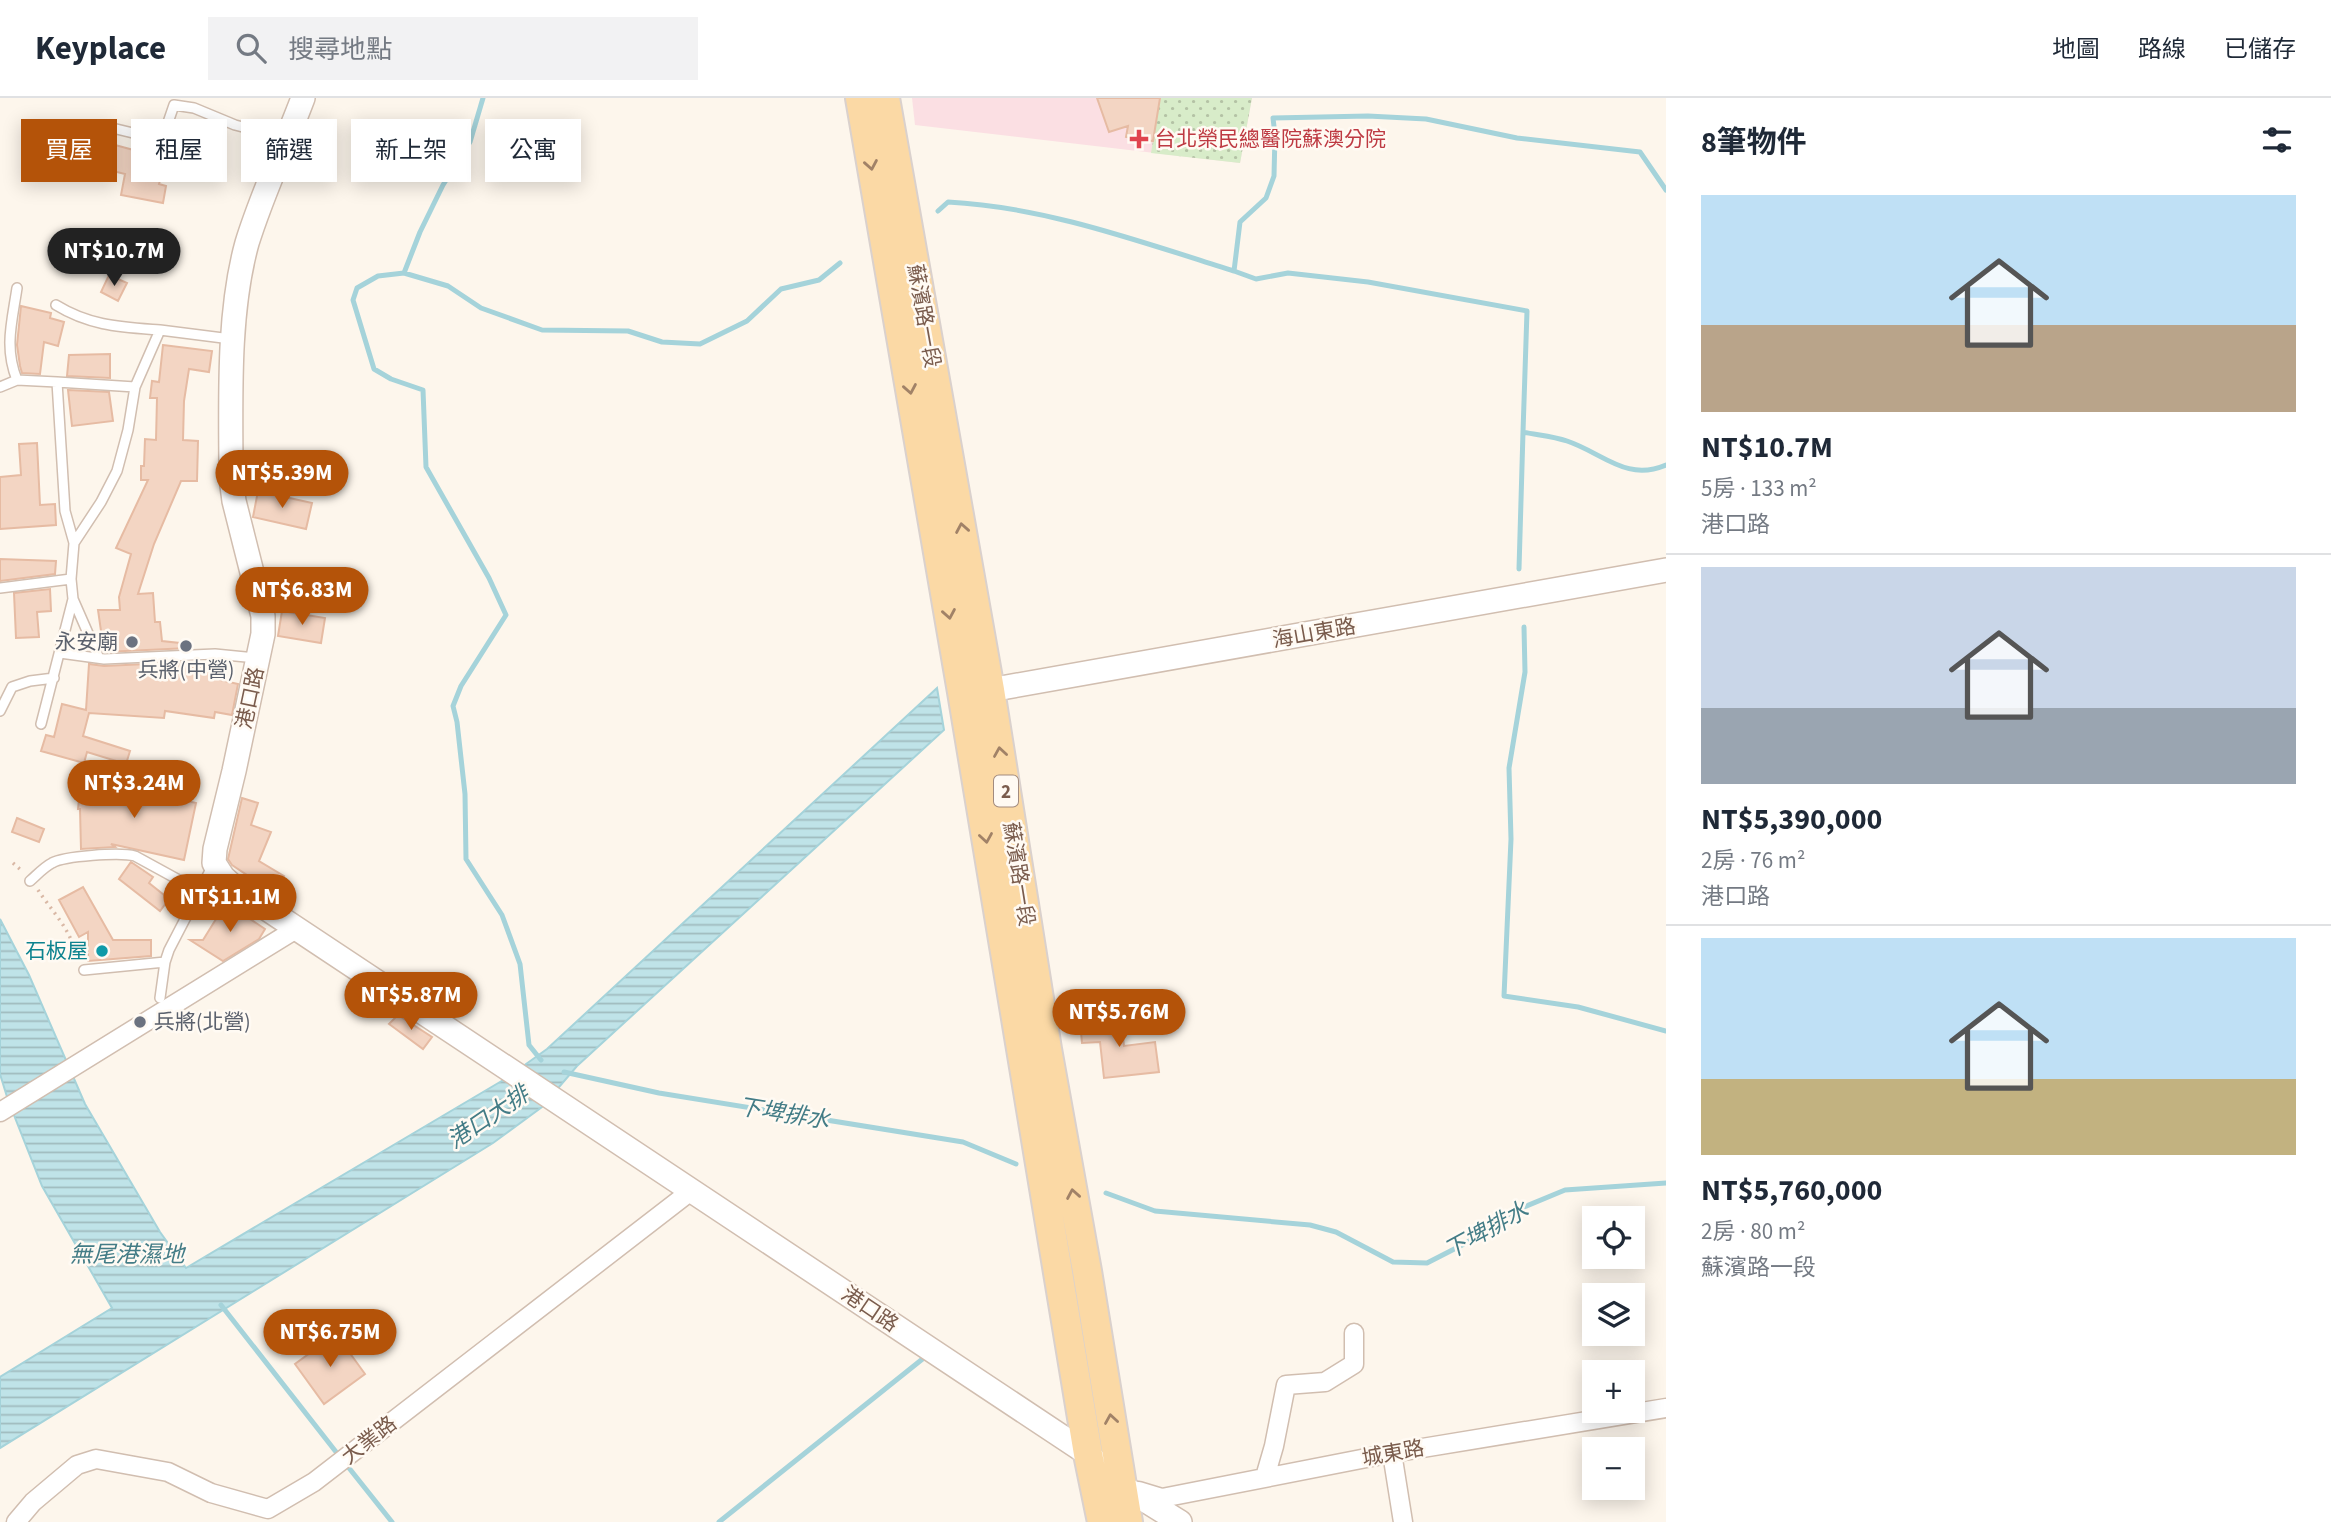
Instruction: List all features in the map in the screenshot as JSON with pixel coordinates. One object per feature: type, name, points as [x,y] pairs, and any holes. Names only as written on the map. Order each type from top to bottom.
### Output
[{"type":"main road","name":"蘇濱路一段","points":[[860,98],[962,692],[1034,1052],[1087,1271],[1122,1486]]},
{"type":"main road","name":"蘇濱路一段","points":[[885,98],[990,690],[1034,1052],[1088,1454]]},
{"type":"main road","name":"2","points":[[1088,1454],[1102,1522]]},
{"type":"main road","name":"2","points":[[1122,1486],[1128,1522]]},
{"type":"street","name":"港口路","points":[[295,119],[303,98]]},
{"type":"street","name":"港口路","points":[[214,863],[263,634],[263,616],[234,501],[231,478],[233,339],[247,244],[271,182]]},
{"type":"street","name":"海山東路","points":[[962,692],[990,690],[1666,570]]},
{"type":"street","points":[[2,1110],[64,1072],[161,1005],[296,929],[234,887],[214,863]]},
{"type":"street","name":"港口路","points":[[296,929],[1088,1454],[1122,1486],[1180,1522]]},
{"type":"street","name":"大業路","points":[[16,1522],[33,1502],[77,1465],[96,1459],[168,1472],[211,1493],[268,1510],[314,1482],[691,1191]]},
{"type":"street","points":[[1265,1477],[1286,1385],[1325,1382],[1354,1364],[1354,1333]]},
{"type":"street","name":"城東路","points":[[1122,1486],[1162,1498],[1392,1452],[1666,1408]]},
{"type":"street","points":[[1392,1452],[1404,1522]]},
{"type":"lane","points":[[190,98],[194,108]]},
{"type":"lane","points":[[117,128],[162,140],[175,101],[241,126]]},
{"type":"lane","points":[[17,288],[8,349],[17,380]]},
{"type":"lane","points":[[56,306],[72,315],[107,326],[233,339]]},
{"type":"lane","points":[[74,543],[101,502],[117,471],[128,430],[135,387],[160,330]]},
{"type":"lane","points":[[0,387],[17,380],[135,387]]},
{"type":"lane","points":[[57,382],[65,511],[74,543],[71,579],[74,599],[97,656]]},
{"type":"lane","points":[[0,588],[71,579]]},
{"type":"lane","points":[[41,724],[74,599]]},
{"type":"lane","points":[[60,653],[104,659],[215,654],[259,659]]},
{"type":"lane","points":[[0,711],[12,687],[54,678]]},
{"type":"lane","points":[[30,881],[53,862],[128,854],[199,891]]},
{"type":"lane","points":[[161,1005],[165,962],[214,863]]},
{"type":"lane","points":[[84,970],[165,962]]},
{"type":"path","points":[[13,863],[30,881],[67,932],[74,945],[73,959],[77,966],[84,970]]},
{"type":"shaded area","name":"台北榮民總醫院蘇澳分院","points":[[912,98],[1252,98],[1240,163],[915,125]]},
{"type":"green space","points":[[1160,98],[1252,98],[1240,163],[1151,153]]},
{"type":"water","points":[[937,688],[944,730],[577,1066],[542,1107],[493,1143],[0,1448],[0,1377],[112,1308],[42,1186],[0,1074],[0,919],[29,975],[85,1104],[160,1232],[186,1268],[505,1079],[547,1049]]},
{"type":"building","points":[[1097,98],[1160,98],[1153,141],[1126,137],[1128,126],[1109,132]]},
{"type":"building","points":[[117,146],[131,149],[131,182],[160,182],[166,186],[163,203],[121,195],[125,174],[117,172]]},
{"type":"building","points":[[109,275],[127,283],[118,301],[101,292]]},
{"type":"building","points":[[21,306],[51,313],[50,318],[64,322],[58,346],[44,342],[40,374],[22,373],[20,366],[17,345]]},
{"type":"building","points":[[163,345],[212,351],[209,372],[189,369],[184,401],[183,440],[198,441],[197,481],[181,481],[154,544],[138,594],[153,593],[155,622],[160,622],[162,641],[189,644],[189,648],[104,652],[98,610],[120,610],[119,597],[131,554],[116,548],[148,480],[141,480],[141,466],[144,466],[145,439],[156,440],[157,398],[150,398],[152,381],[159,382]]},
{"type":"building","points":[[110,354],[110,378],[67,376],[69,355]]},
{"type":"building","points":[[68,390],[109,392],[113,421],[72,426]]},
{"type":"building","points":[[37,443],[40,505],[55,504],[56,525],[0,529],[0,477],[21,475],[19,444]]},
{"type":"building","points":[[258,491],[312,503],[306,529],[253,517]]},
{"type":"building","points":[[0,559],[56,561],[55,574],[0,581]]},
{"type":"building","points":[[50,589],[51,611],[37,612],[39,637],[16,638],[14,593]]},
{"type":"building","points":[[282,611],[325,618],[321,643],[278,636]]},
{"type":"building","points":[[190,662],[190,667],[221,671],[220,680],[238,684],[232,715],[215,712],[214,718],[165,711],[164,718],[89,713],[83,736],[130,751],[126,764],[87,752],[84,763],[41,751],[46,735],[54,737],[62,704],[86,710],[89,664],[104,666]]},
{"type":"building","points":[[81,780],[123,786],[196,803],[184,860],[111,844],[115,847],[81,849],[78,809]]},
{"type":"building","points":[[242,798],[258,803],[251,825],[271,832],[259,861],[284,876],[274,893],[232,865],[228,859]]},
{"type":"building","points":[[17,818],[44,829],[39,842],[12,832]]},
{"type":"building","points":[[131,862],[153,877],[149,883],[169,899],[160,911],[119,879]]},
{"type":"building","points":[[83,887],[113,940],[151,940],[151,956],[88,961],[88,932],[79,937],[59,900]]},
{"type":"building","points":[[226,903],[265,929],[259,939],[223,961],[190,940],[203,940]]},
{"type":"building","points":[[398,1015],[432,1037],[423,1049],[389,1024]]},
{"type":"building","points":[[1121,1018],[1124,1046],[1155,1042],[1159,1072],[1104,1078],[1100,1042],[1082,1043],[1080,1021]]},
{"type":"building","points":[[336,1334],[365,1374],[324,1404],[295,1364]]},
{"type":"waterway","points":[[404,273],[443,185],[470,142],[483,98]]},
{"type":"waterway","points":[[938,211],[948,202],[985,205],[1057,218],[1234,271],[1240,222],[1266,198],[1274,176],[1273,118],[1368,116],[1426,119],[1517,138],[1640,152],[1666,190]]},
{"type":"waterway","points":[[541,1060],[529,1045],[520,964],[502,915],[466,859],[465,794],[453,706],[461,686],[506,615],[489,578],[426,467],[423,390],[391,379],[374,369],[353,300],[357,288],[378,276],[404,273],[448,286],[481,308],[542,330],[628,331],[662,342],[700,344],[747,321],[781,289],[819,280],[840,263]]},
{"type":"waterway","points":[[1234,271],[1256,279],[1288,273],[1368,282],[1527,311],[1523,432],[1567,441],[1627,468],[1639,470],[1666,465]]},
{"type":"waterway","points":[[1519,569],[1523,432]]},
{"type":"waterway","points":[[1524,627],[1525,672],[1509,768],[1511,839],[1504,996],[1578,1007],[1666,1031]]},
{"type":"waterway","name":"下埤排水","points":[[564,1072],[659,1093],[963,1142],[1016,1164]]},
{"type":"waterway","name":"下埤排水","points":[[1106,1193],[1155,1211],[1310,1225],[1336,1232],[1393,1262],[1427,1263],[1466,1243],[1512,1212],[1565,1190],[1666,1183]]},
{"type":"waterway","points":[[221,1305],[340,1457]]},
{"type":"waterway","points":[[719,1522],[925,1357]]},
{"type":"waterway","points":[[349,1468],[392,1522]]},
{"type":"place","name":"台北榮民總醫院蘇澳分院","points":[[1139,139]]},
{"type":"place","name":"永安廟","points":[[132,642]]},
{"type":"place","name":"兵將(中營)","points":[[186,646]]},
{"type":"place","name":"石板屋","points":[[102,951]]},
{"type":"place","name":"兵將(北營)","points":[[140,1022]]},
{"type":"water label","name":"港口大排","points":[[488,1117]]},
{"type":"water label","name":"無尾港濕地","points":[[127,1254]]}]
